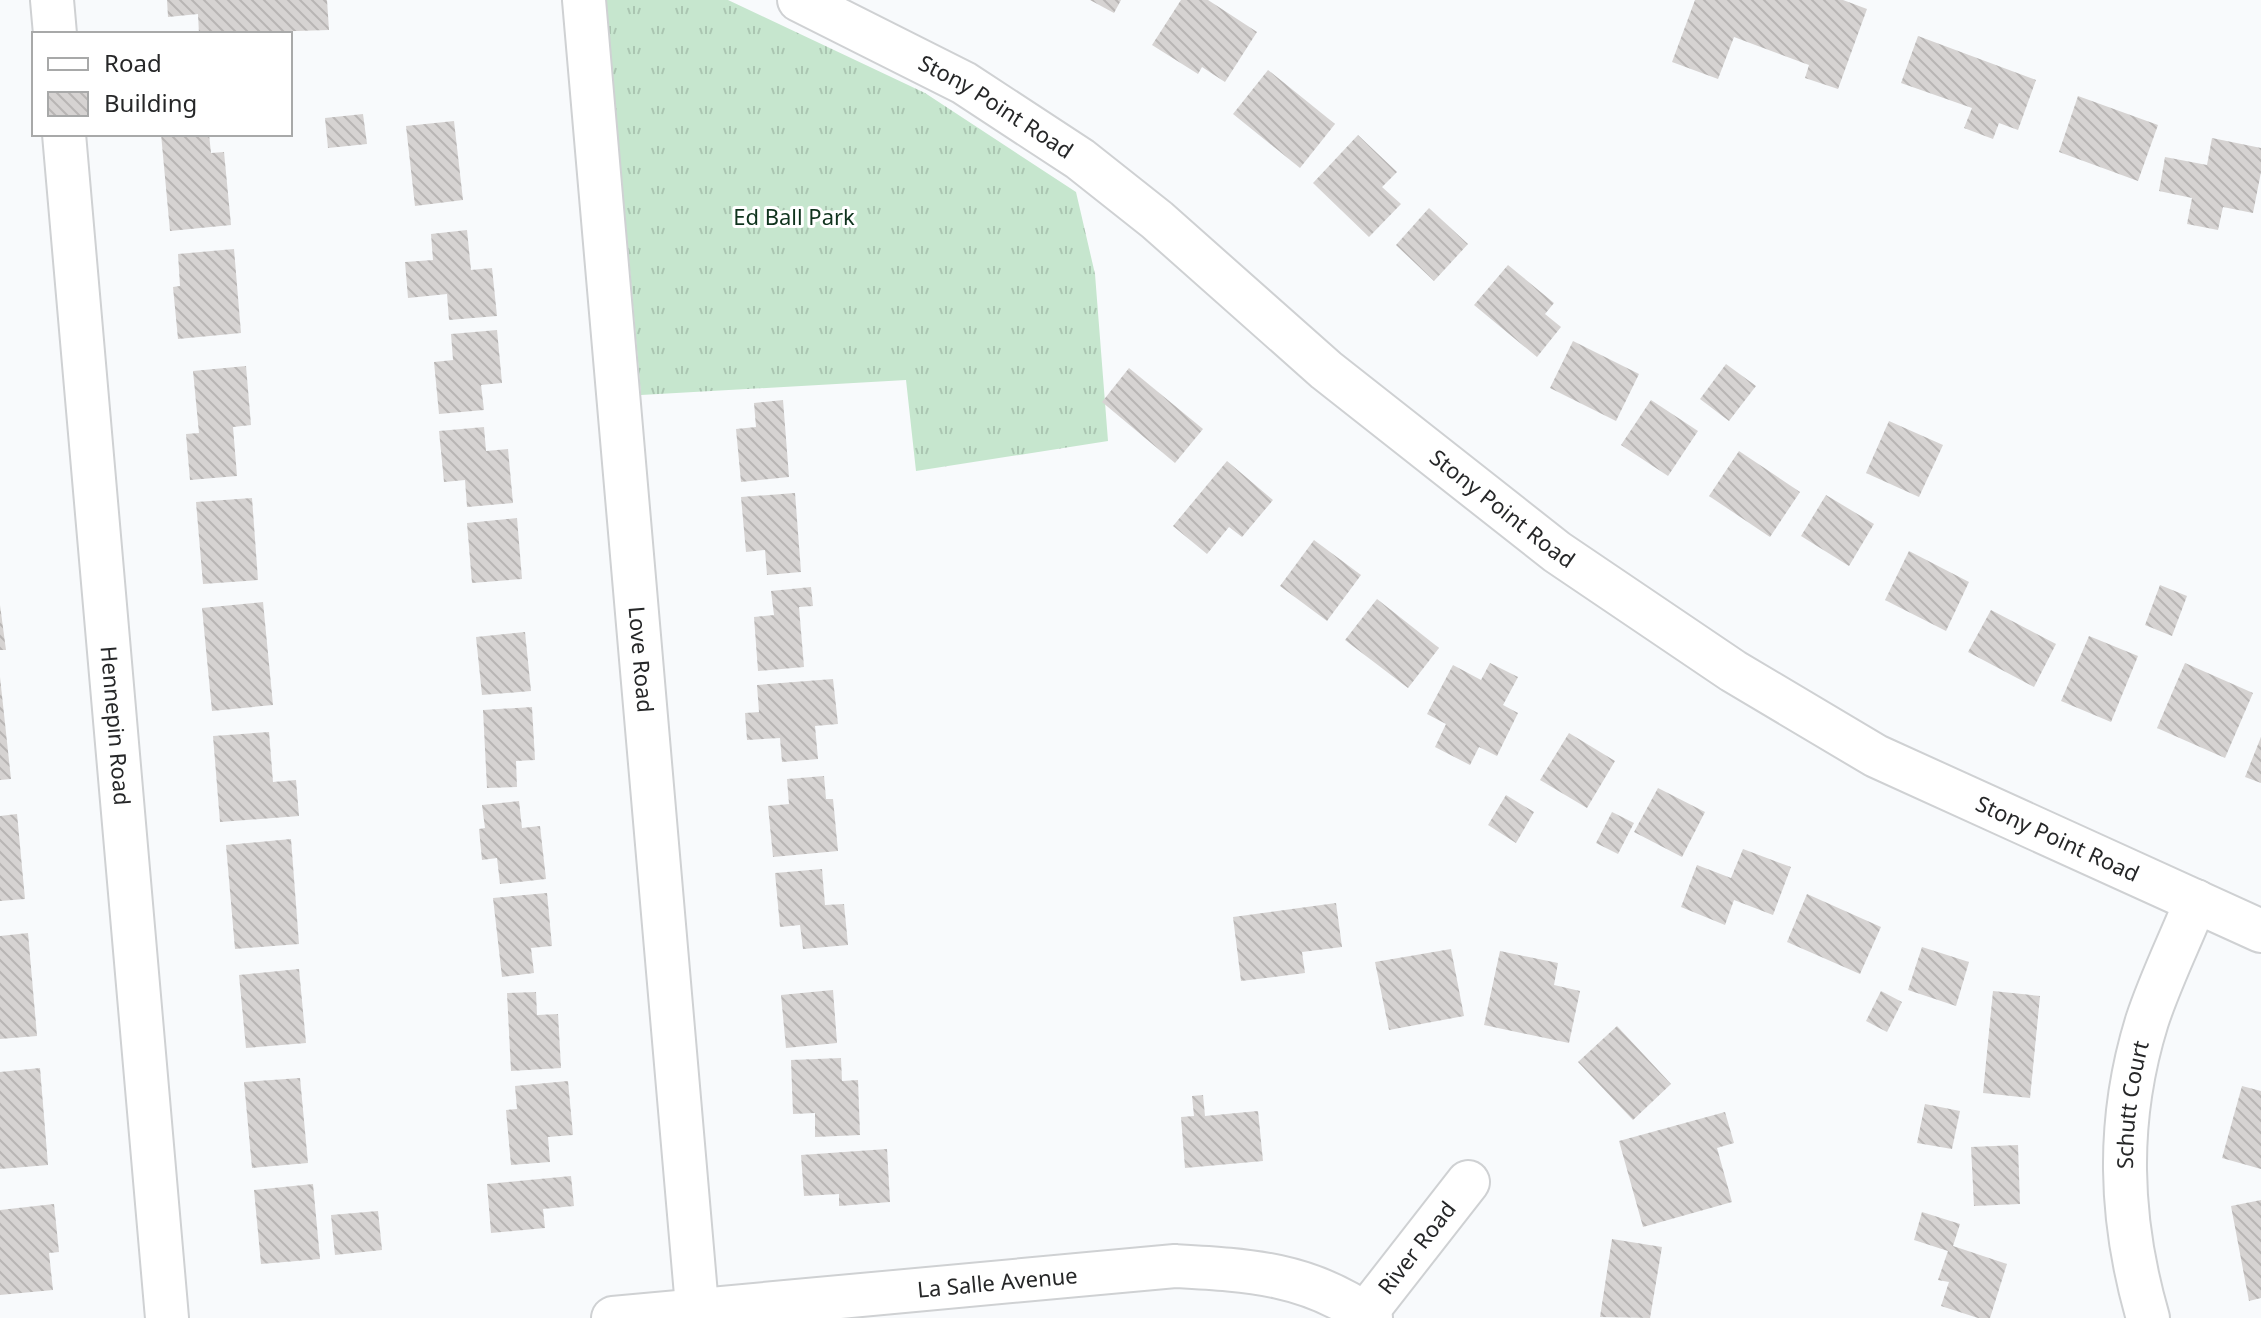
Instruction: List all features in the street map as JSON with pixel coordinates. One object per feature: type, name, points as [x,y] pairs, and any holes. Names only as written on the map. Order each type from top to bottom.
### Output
[{"type":"street","points":[[52,0],[55,32]]},
{"type":"street","name":"Love Road","points":[[584,0],[698,1314]]},
{"type":"street","name":"Stony Point Road","points":[[799,0],[964,83],[1080,159],[1157,220],[1326,370],[1557,552],[1733,671],[1876,756],[2261,931]]},
{"type":"street","name":"Hennepin Road","points":[[64,136],[167,1318]]},
{"type":"street","name":"Schutt Court","points":[[2148,1318],[2126,1228],[2125,1131],[2130,1092],[2148,1020],[2196,901]]},
{"type":"street","name":"River Road","points":[[1368,1316],[1468,1182]]},
{"type":"street","name":"La Salle Avenue","points":[[613,1318],[698,1314],[1175,1266],[1262,1271],[1309,1284],[1368,1316]]},
{"type":"green space","name":"Ed Ball Park","points":[[606,0],[728,0],[925,93],[1076,192],[1095,274],[1108,441],[916,471],[906,380],[641,395]]},
{"type":"building","points":[[167,0],[327,0],[329,30],[199,32],[198,14],[168,17]]},
{"type":"building","points":[[1090,0],[1121,0],[1114,13]]},
{"type":"building","points":[[1181,0],[1208,0],[1257,32],[1225,82],[1202,67],[1198,74],[1152,45]]},
{"type":"building","points":[[1695,0],[1843,0],[1867,9],[1838,89],[1805,78],[1809,65],[1734,37],[1718,79],[1672,62]]},
{"type":"building","points":[[1918,36],[2036,80],[2018,130],[1999,123],[1993,139],[1964,128],[1972,108],[1901,83]]},
{"type":"building","points":[[1268,70],[1335,124],[1300,168],[1233,114]]},
{"type":"building","points":[[2078,96],[2158,125],[2138,181],[2059,152]]},
{"type":"building","points":[[363,114],[367,144],[328,148],[325,118]]},
{"type":"building","points":[[454,121],[463,200],[415,206],[406,126]]},
{"type":"building","points":[[1358,135],[1397,172],[1382,187],[1401,204],[1369,237],[1313,183]]},
{"type":"building","points":[[161,136],[209,136],[211,153],[224,152],[231,225],[170,231]]},
{"type":"building","points":[[2212,138],[2261,148],[2261,172],[2253,213],[2223,207],[2218,230],[2187,224],[2192,198],[2159,191],[2165,157],[2207,165]]},
{"type":"building","points":[[1429,208],[1468,244],[1434,281],[1396,245]]},
{"type":"building","points":[[467,230],[471,270],[492,268],[497,316],[449,320],[447,294],[408,298],[405,262],[433,260],[431,234]]},
{"type":"building","points":[[234,249],[241,333],[178,339],[173,287],[180,286],[178,254]]},
{"type":"building","points":[[1508,265],[1554,303],[1545,314],[1561,327],[1537,357],[1474,305]]},
{"type":"building","points":[[497,330],[502,383],[481,385],[484,410],[439,414],[434,362],[453,360],[451,334]]},
{"type":"building","points":[[1573,341],[1639,374],[1616,421],[1550,388]]},
{"type":"building","points":[[1726,364],[1756,386],[1729,421],[1700,399]]},
{"type":"building","points":[[246,366],[251,425],[233,427],[237,476],[190,480],[186,434],[199,433],[193,371]]},
{"type":"building","points":[[1129,368],[1203,429],[1175,463],[1102,402]]},
{"type":"building","points":[[783,400],[789,477],[741,482],[736,429],[756,427],[754,403]]},
{"type":"building","points":[[1651,400],[1698,431],[1668,476],[1621,445]]},
{"type":"building","points":[[1889,421],[1943,445],[1919,497],[1866,473]]},
{"type":"building","points":[[484,427],[486,451],[508,449],[513,503],[467,507],[465,480],[444,482],[439,431]]},
{"type":"building","points":[[1739,451],[1800,492],[1770,537],[1709,496]]},
{"type":"building","points":[[1227,461],[1273,500],[1242,537],[1229,527],[1207,554],[1173,526]]},
{"type":"building","points":[[795,493],[801,572],[767,575],[765,550],[746,552],[741,497]]},
{"type":"building","points":[[1826,495],[1874,524],[1849,566],[1801,536]]},
{"type":"building","points":[[252,498],[258,580],[203,584],[196,502]]},
{"type":"building","points":[[517,518],[522,579],[472,583],[467,523]]},
{"type":"building","points":[[1314,540],[1361,575],[1327,621],[1280,586]]},
{"type":"building","points":[[1909,551],[1969,582],[1946,631],[1885,600]]},
{"type":"building","points":[[2160,585],[2187,596],[2172,636],[2145,625]]},
{"type":"building","points":[[811,587],[813,606],[799,607],[804,667],[758,671],[754,617],[774,615],[771,591]]},
{"type":"building","points":[[1377,599],[1439,648],[1408,688],[1345,640]]},
{"type":"building","points":[[263,602],[273,705],[212,711],[202,608]]},
{"type":"building","points":[[0,605],[6,650],[0,650]]},
{"type":"building","points":[[1991,610],[2056,644],[2034,687],[1968,652]]},
{"type":"building","points":[[525,632],[531,691],[482,695],[476,637]]},
{"type":"building","points":[[2089,636],[2138,656],[2111,722],[2061,701]]},
{"type":"building","points":[[1490,663],[1518,677],[1503,705],[1518,713],[1497,756],[1479,747],[1470,765],[1435,747],[1446,724],[1427,714],[1453,665],[1481,680]]},
{"type":"building","points":[[2185,663],[2253,693],[2225,758],[2157,728]]},
{"type":"building","points":[[0,677],[11,779],[0,780]]},
{"type":"building","points":[[833,679],[838,724],[815,726],[818,759],[782,762],[780,738],[747,740],[745,713],[759,712],[757,685]]},
{"type":"building","points":[[532,707],[535,760],[516,761],[517,787],[487,788],[483,710]]},
{"type":"building","points":[[269,732],[273,782],[296,780],[299,816],[220,822],[213,736]]},
{"type":"building","points":[[1569,733],[1615,761],[1587,808],[1540,780]]},
{"type":"building","points":[[2261,737],[2261,783],[2245,777]]},
{"type":"building","points":[[824,776],[826,799],[833,799],[838,851],[773,857],[768,806],[789,804],[787,779]]},
{"type":"building","points":[[1658,788],[1705,812],[1682,857],[1634,832]]},
{"type":"building","points":[[1506,795],[1534,812],[1516,843],[1488,825]]},
{"type":"building","points":[[519,801],[522,828],[540,826],[546,879],[500,884],[497,858],[482,860],[479,829],[485,828],[482,805]]},
{"type":"building","points":[[1612,812],[1634,823],[1618,854],[1596,843]]},
{"type":"building","points":[[17,814],[25,899],[0,901],[0,816]]},
{"type":"building","points":[[291,839],[299,944],[235,949],[226,845]]},
{"type":"building","points":[[1743,849],[1791,867],[1773,915],[1734,900],[1725,925],[1681,907],[1697,865],[1731,878]]},
{"type":"building","points":[[822,869],[825,905],[844,904],[848,945],[803,949],[800,925],[780,927],[775,873]]},
{"type":"building","points":[[547,893],[552,946],[531,948],[534,973],[502,977],[493,898]]},
{"type":"building","points":[[1807,894],[1881,927],[1860,974],[1787,942]]},
{"type":"building","points":[[1336,903],[1342,947],[1302,952],[1305,973],[1241,981],[1233,917]]},
{"type":"building","points":[[28,933],[37,1036],[0,1039],[0,936]]},
{"type":"building","points":[[1922,947],[1969,962],[1956,1006],[1908,990]]},
{"type":"building","points":[[1451,949],[1464,1016],[1389,1030],[1375,962]]},
{"type":"building","points":[[1500,951],[1558,963],[1554,985],[1580,991],[1569,1043],[1484,1025]]},
{"type":"building","points":[[299,969],[306,1043],[246,1048],[239,975]]},
{"type":"building","points":[[833,990],[837,1043],[786,1048],[781,995]]},
{"type":"building","points":[[1881,991],[1902,1002],[1887,1032],[1866,1021]]},
{"type":"building","points":[[1993,991],[2040,996],[2030,1098],[1983,1093]]},
{"type":"building","points":[[536,992],[537,1015],[558,1014],[561,1068],[511,1071],[507,993]]},
{"type":"building","points":[[1617,1026],[1671,1084],[1633,1120],[1578,1062]]},
{"type":"building","points":[[841,1058],[842,1081],[858,1080],[860,1135],[815,1137],[815,1113],[793,1114],[791,1060]]},
{"type":"building","points":[[40,1068],[48,1165],[0,1169],[0,1072]]},
{"type":"building","points":[[300,1078],[308,1163],[252,1168],[244,1082]]},
{"type":"building","points":[[568,1081],[573,1135],[548,1137],[550,1162],[511,1165],[506,1110],[517,1109],[515,1086]]},
{"type":"building","points":[[2242,1086],[2261,1091],[2261,1169],[2222,1158]]},
{"type":"building","points":[[1203,1095],[1205,1116],[1258,1111],[1263,1161],[1185,1168],[1181,1117],[1194,1116],[1192,1096]]},
{"type":"building","points":[[1925,1104],[1960,1111],[1952,1149],[1917,1143]]},
{"type":"building","points":[[1725,1112],[1734,1143],[1717,1148],[1732,1202],[1643,1227],[1619,1141]]},
{"type":"building","points":[[2018,1145],[2020,1204],[1974,1206],[1971,1147]]},
{"type":"building","points":[[887,1149],[890,1202],[839,1206],[839,1194],[804,1196],[801,1155]]},
{"type":"building","points":[[571,1176],[574,1206],[543,1209],[545,1228],[491,1233],[487,1184]]},
{"type":"building","points":[[313,1184],[320,1259],[261,1264],[254,1190]]},
{"type":"building","points":[[2261,1200],[2261,1298],[2249,1301],[2231,1206]]},
{"type":"building","points":[[54,1204],[59,1252],[49,1253],[53,1290],[0,1295],[0,1210]]},
{"type":"building","points":[[378,1211],[382,1250],[335,1255],[331,1215]]},
{"type":"building","points":[[1922,1212],[1960,1224],[1953,1246],[2007,1264],[1990,1318],[1978,1318],[1941,1306],[1949,1282],[1938,1280],[1948,1251],[1914,1240]]},
{"type":"building","points":[[1612,1239],[1662,1247],[1650,1318],[1600,1317]]}]
